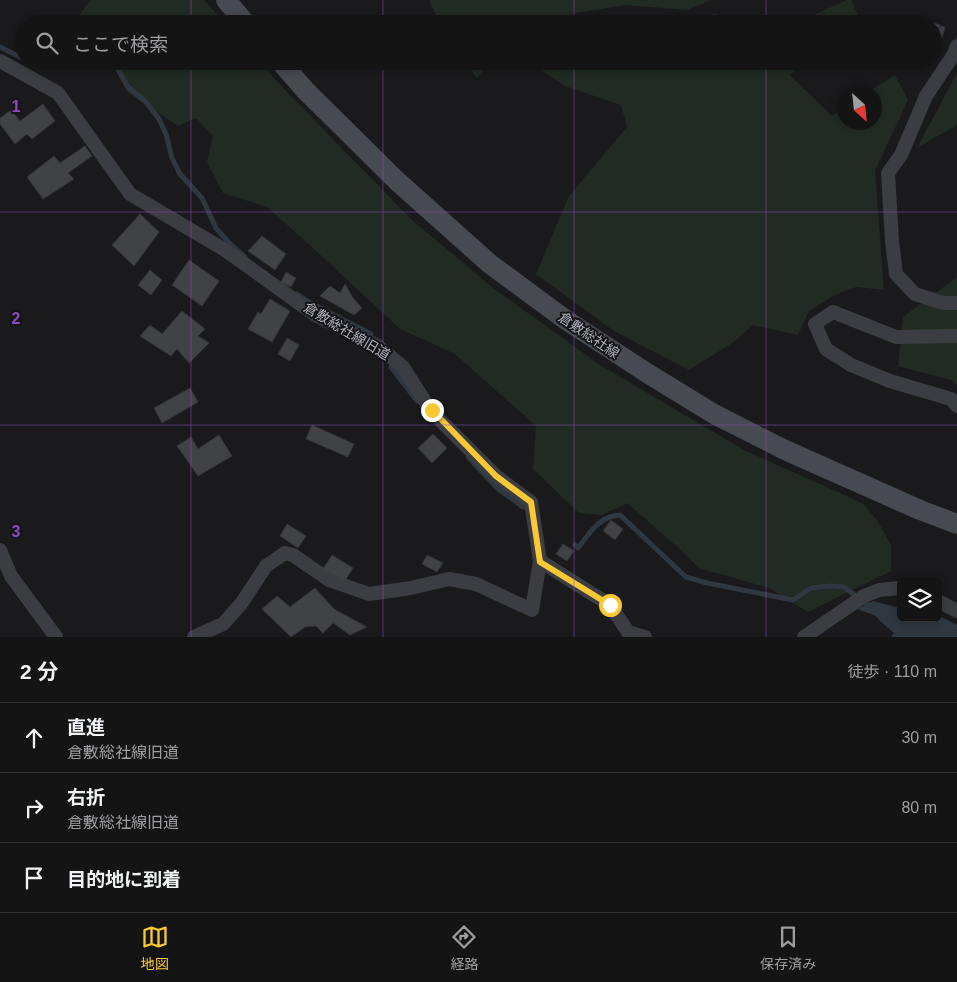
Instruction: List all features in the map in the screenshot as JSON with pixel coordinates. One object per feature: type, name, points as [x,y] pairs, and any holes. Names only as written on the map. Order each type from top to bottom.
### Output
[{"type":"main road","points":[[226,0],[238,15]]},
{"type":"main road","name":"倉敷総社線","points":[[288,70],[305,90],[397,181],[490,264],[566,320],[647,374],[714,414],[784,450],[920,510],[957,524]]},
{"type":"street","points":[[957,46],[954,54],[926,96],[901,155],[888,172],[896,274],[915,294],[943,303],[957,303]]},
{"type":"street","name":"倉敷総社線旧道","points":[[0,61],[15,69]]},
{"type":"street","name":"倉敷総社線旧道","points":[[16,70],[58,93],[130,194],[225,250],[316,316],[378,346],[403,367],[432,410],[496,476],[531,502],[540,562],[532,610],[476,584],[449,579],[411,588],[370,594],[329,580],[293,555],[285,552],[266,566],[241,604],[223,624],[194,637]]},
{"type":"street","points":[[957,336],[896,337],[833,312],[815,324],[826,349],[851,365],[890,381],[951,399],[957,406]]},
{"type":"street","points":[[0,550],[11,576],[56,637]]},
{"type":"street","points":[[540,562],[610,605],[629,634],[645,637]]},
{"type":"street","points":[[804,637],[864,596],[878,590],[897,588]]},
{"type":"street","points":[[942,603],[957,611]]},
{"type":"shaded area","points":[[90,0],[204,0],[218,15],[80,15]]},
{"type":"shaded area","points":[[429,0],[711,0],[687,10],[625,5],[566,15],[436,15]]},
{"type":"shaded area","points":[[851,0],[858,15],[814,15]]},
{"type":"shaded area","points":[[116,70],[267,70],[412,220],[493,288],[600,365],[746,451],[862,503],[877,520],[891,545],[891,571],[808,612],[769,588],[699,568],[627,503],[602,515],[579,513],[533,469],[536,426],[455,354],[400,329],[267,207],[223,193],[207,162],[213,136],[196,118],[178,126],[127,92]]},
{"type":"shaded area","points":[[471,70],[484,70],[477,78]]},
{"type":"shaded area","points":[[541,70],[795,70],[790,75],[832,116],[837,113],[837,130],[882,130],[882,85],[879,85],[895,75],[908,100],[875,171],[884,290],[856,287],[835,295],[809,311],[798,335],[753,325],[734,342],[689,370],[614,331],[536,274],[569,196],[627,127],[621,105],[565,86]]},
{"type":"shaded area","points":[[957,73],[957,125],[917,148]]},
{"type":"shaded area","points":[[957,277],[957,386],[951,380],[898,366],[903,317]]},
{"type":"shaded area","points":[[873,601],[897,607],[897,622],[942,622],[942,617],[957,625],[957,637],[891,637],[894,633],[876,616],[857,609]]},
{"type":"building","points":[[942,26],[945,27],[942,38]]},
{"type":"building","points":[[43,104],[55,121],[32,139],[27,134],[15,144],[0,124],[0,118],[11,110],[20,121]]},
{"type":"building","points":[[85,146],[92,156],[68,173],[74,179],[43,199],[27,177],[54,156],[60,163]]},
{"type":"building","points":[[140,214],[159,232],[134,266],[112,245]]},
{"type":"building","points":[[262,236],[286,254],[275,270],[248,251]]},
{"type":"building","points":[[189,260],[219,281],[202,306],[172,285]]},
{"type":"building","points":[[150,270],[162,280],[151,295],[138,285]]},
{"type":"building","points":[[286,272],[296,278],[291,287],[281,282]]},
{"type":"building","points":[[345,284],[353,298],[362,308],[354,315],[320,296],[330,286],[340,293]]},
{"type":"building","points":[[270,299],[290,311],[272,342],[248,329],[258,312],[261,314]]},
{"type":"building","points":[[182,311],[205,329],[198,336],[209,343],[189,363],[177,349],[171,356],[140,336],[150,325],[162,334]]},
{"type":"building","points":[[287,338],[299,345],[290,361],[278,354]]},
{"type":"building","points":[[190,388],[198,402],[162,423],[154,408]]},
{"type":"building","points":[[312,425],[354,444],[348,457],[306,439]]},
{"type":"building","points":[[433,434],[447,448],[432,463],[418,448]]},
{"type":"building","points":[[219,435],[232,456],[198,476],[177,446],[191,437],[198,449]]},
{"type":"building","points":[[611,520],[623,529],[615,540],[603,531]]},
{"type":"building","points":[[287,524],[306,536],[298,548],[280,536]]},
{"type":"building","points":[[563,544],[574,551],[567,561],[556,554]]},
{"type":"building","points":[[332,555],[353,568],[344,582],[323,569]]},
{"type":"building","points":[[427,555],[443,563],[437,572],[422,564]]},
{"type":"building","points":[[315,588],[334,609],[367,627],[350,635],[333,623],[323,633],[316,626],[305,627],[291,637],[262,609],[277,596],[290,607]]},
{"type":"waterway","points":[[0,47],[15,54]]},
{"type":"waterway","points":[[118,70],[128,87],[146,102],[159,119],[166,134],[172,158],[180,174],[202,198],[216,228],[245,257]]},
{"type":"waterway","points":[[297,294],[371,334]]},
{"type":"waterway","points":[[391,367],[417,401]]},
{"type":"waterway","points":[[468,457],[498,489],[523,507]]},
{"type":"waterway","points":[[575,545],[578,548],[591,531],[606,518],[620,515],[686,577],[793,600],[811,588],[844,587],[871,607]]},
{"type":"route","points":[[432,410],[496,476],[531,502],[540,562],[610,605]]}]
